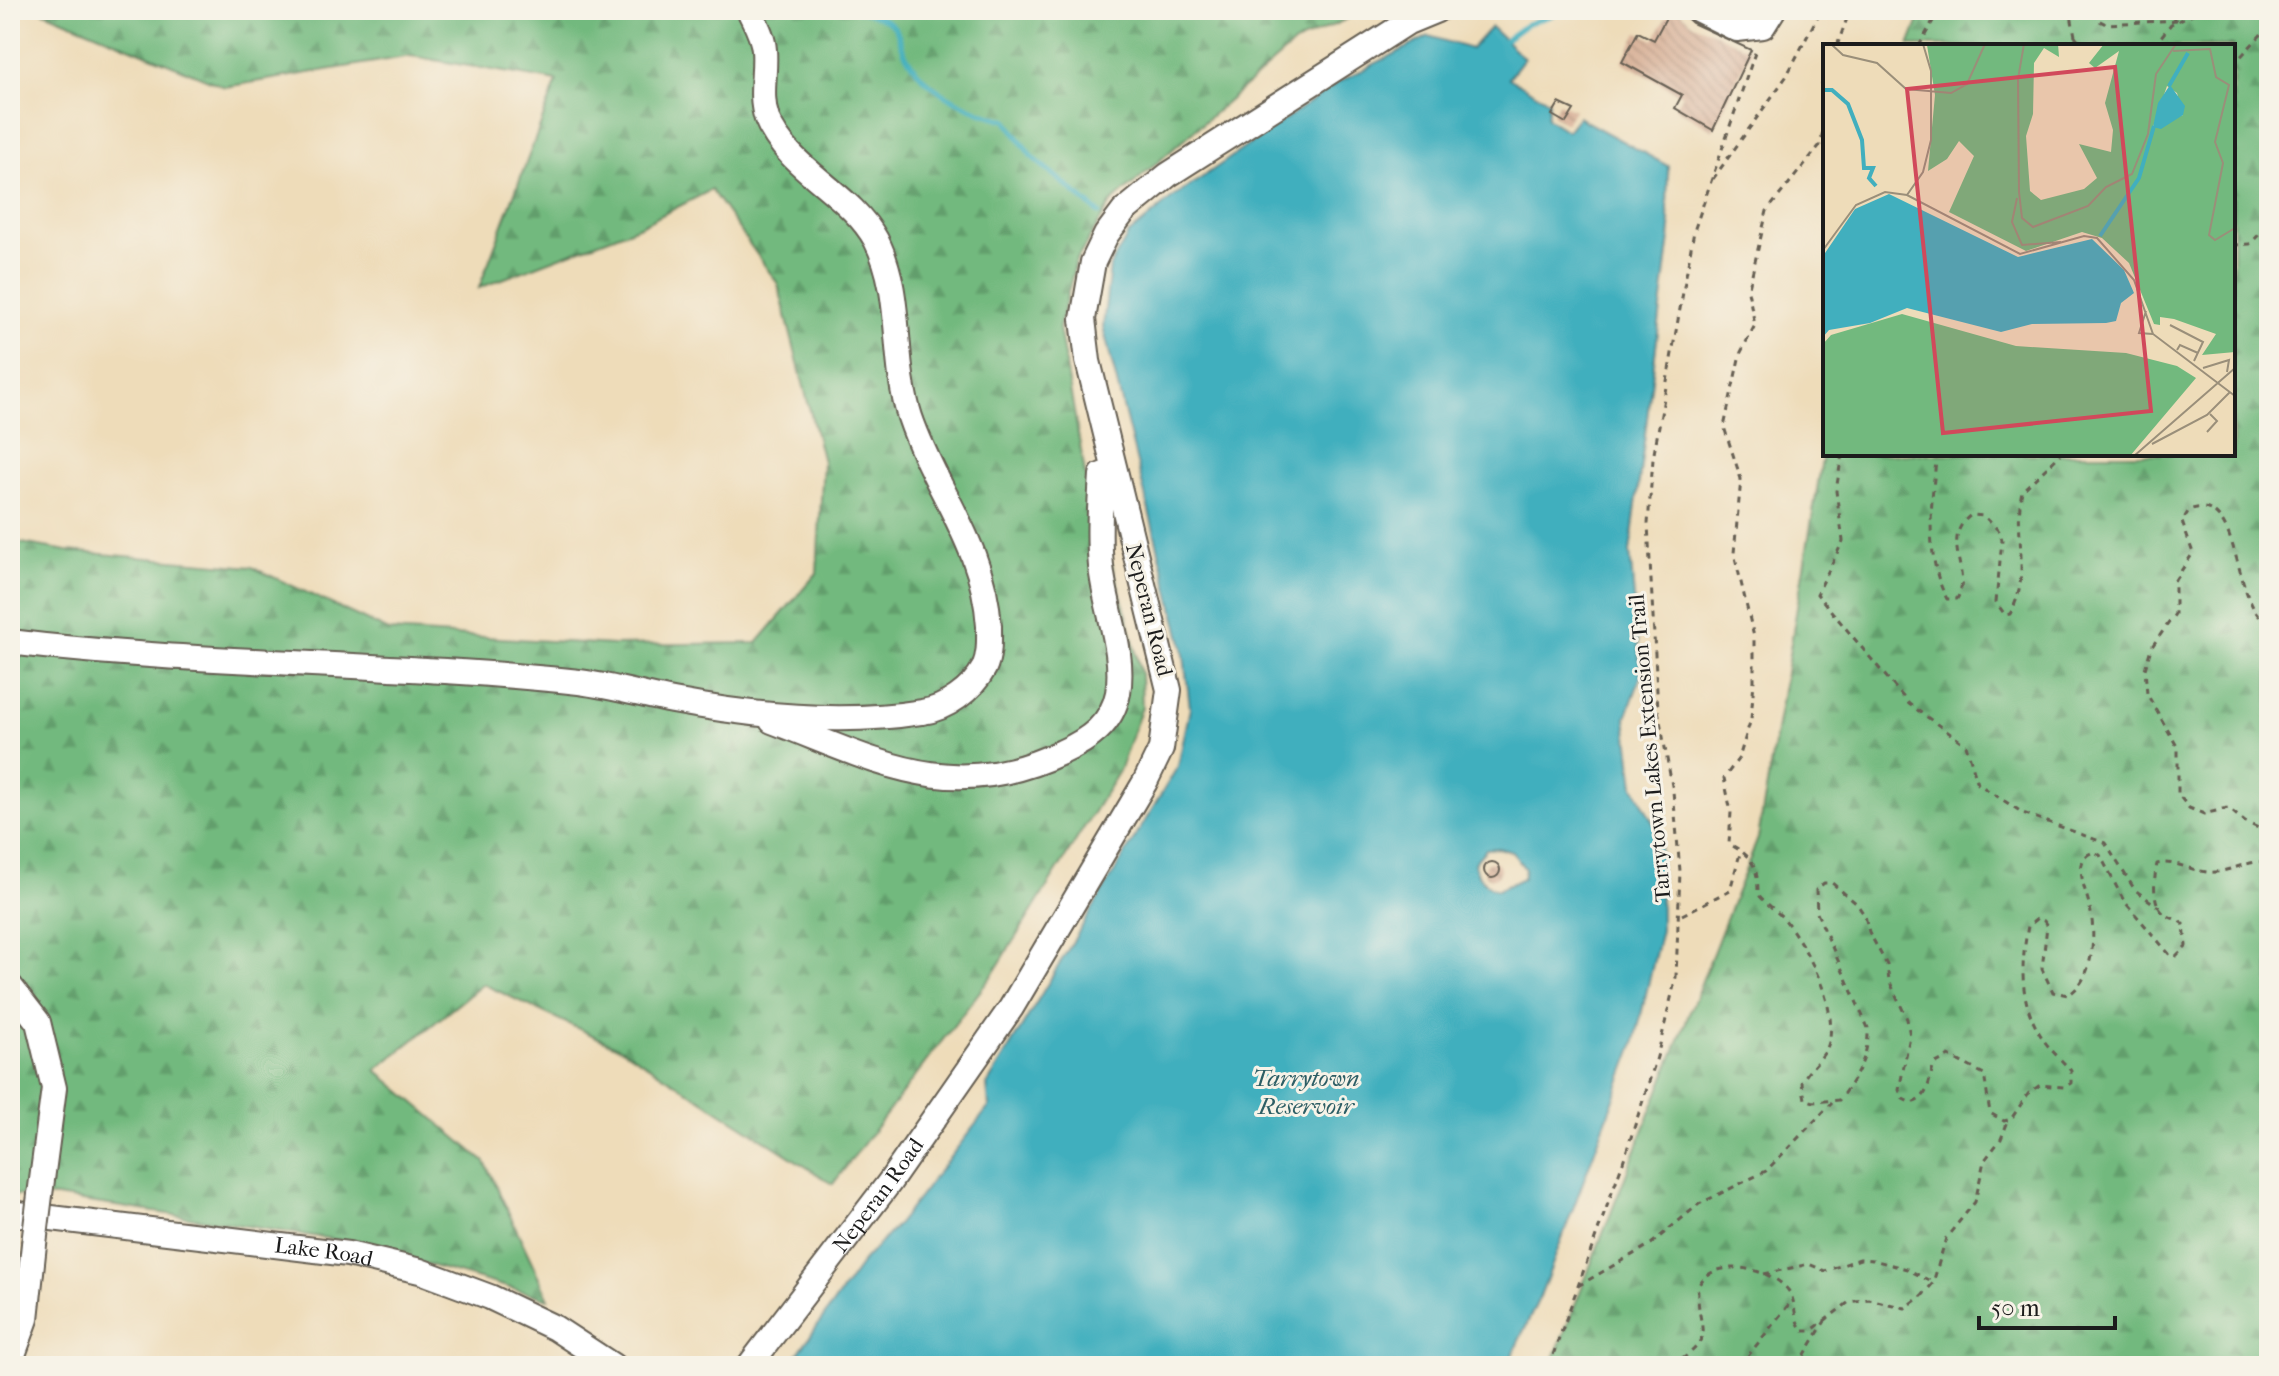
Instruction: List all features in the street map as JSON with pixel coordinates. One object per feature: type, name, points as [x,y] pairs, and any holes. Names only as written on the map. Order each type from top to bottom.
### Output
[{"type":"street","points":[[749,10],[764,49],[762,92],[766,116],[778,140],[848,203],[873,235],[890,270],[898,351],[910,415],[936,477],[961,520],[981,572],[990,646],[984,668],[970,684],[950,703],[927,712],[880,716],[751,714]]},
{"type":"street","name":"Neperan Road","points":[[749,1366],[889,1183],[1011,1008],[1137,796],[1161,749],[1169,690],[1088,361],[1083,319],[1086,288],[1106,235],[1124,211],[1168,175],[1408,22],[1437,10]]},
{"type":"street","points":[[1699,10],[1737,29],[1768,18]]},
{"type":"street","points":[[10,642],[148,658],[463,671],[585,683],[751,714],[915,774],[943,778],[973,777],[1033,766],[1082,743],[1099,731],[1111,713],[1118,693],[1118,659],[1101,566],[1100,511],[1102,475],[1114,471]]},
{"type":"street","points":[[10,986],[38,1022],[54,1088],[26,1319],[13,1356]]},
{"type":"street","name":"Lake Road","points":[[10,1213],[348,1254],[420,1271],[490,1297],[555,1328],[613,1366]]},
{"type":"path","points":[[1710,182],[1786,77],[1821,10]]},
{"type":"path","points":[[1838,44],[1850,10]]},
{"type":"path","points":[[1920,44],[1939,10]]},
{"type":"path","points":[[2070,10],[2075,36],[2082,44]]},
{"type":"path","points":[[2098,10],[2098,20],[2106,24],[2179,20]]},
{"type":"path","points":[[2173,19],[2179,10]]},
{"type":"path","points":[[2156,44],[2171,24],[2201,10]]},
{"type":"path","name":"Tarrytown Lakes Extension Trail","points":[[1549,1366],[1623,1162],[1657,1057],[1676,977],[1680,916],[1677,824],[1658,710],[1648,524],[1653,459],[1694,231],[1768,18]]},
{"type":"path","points":[[2235,63],[2269,26]]},
{"type":"path","points":[[2069,44],[2075,36]]},
{"type":"path","points":[[1823,131],[1820,145],[1767,211],[1748,291],[1755,325],[1740,354],[1724,427],[1741,479],[1734,553],[1754,637],[1751,719],[1739,758],[1724,778],[1731,812],[1729,844],[1749,855],[1758,870],[1758,894],[1796,937],[1831,1017],[1829,1043],[1818,1063],[1806,1073],[1802,1089],[1805,1099],[1832,1103]]},
{"type":"path","points":[[2235,245],[2250,244],[2269,224]]},
{"type":"path","points":[[1672,1366],[1696,1351],[1700,1342],[1704,1326],[1697,1297],[1700,1281],[1708,1273],[1727,1268],[1760,1275],[1788,1290],[1793,1299],[1794,1316],[1804,1331],[1811,1331],[1827,1317],[1858,1299],[1905,1308],[1933,1283],[1946,1238],[1975,1202],[1984,1161],[2001,1139],[2008,1120],[2040,1085],[2064,1087],[2071,1083],[2071,1071],[2045,1042],[2021,993],[2028,926],[2032,920],[2044,921],[2048,935],[2042,955],[2046,981],[2053,992],[2068,995],[2083,982],[2092,944],[2091,911],[2081,862],[2087,854],[2094,852],[2100,855],[2124,901],[2170,955],[2176,956],[2186,946],[2184,925],[2165,915],[2135,890],[2105,843],[2023,813],[1978,784],[1966,745],[1909,704],[1817,594],[1843,541],[1836,491],[1842,456]]},
{"type":"path","points":[[1937,456],[1931,544],[1937,578],[1947,599],[1957,599],[1962,588],[1955,552],[1957,535],[1971,515],[1984,516],[1999,531],[2002,540],[1996,602],[1997,609],[2005,615],[2010,614],[2015,604],[2023,572],[2020,533],[2022,491],[2059,456]]},
{"type":"path","points":[[2269,624],[2258,618],[2246,597],[2230,532],[2214,512],[2197,507],[2189,510],[2182,522],[2193,553],[2175,580],[2175,614],[2151,648],[2145,669],[2147,694],[2178,748],[2178,794],[2185,802],[2204,814],[2228,808],[2234,810],[2245,822],[2269,833]]},
{"type":"path","points":[[1680,916],[1730,890],[1741,850]]},
{"type":"path","points":[[2160,908],[2154,877],[2157,864],[2166,862],[2206,872],[2230,871],[2259,860],[2269,862]]},
{"type":"path","points":[[1576,1287],[1651,1244],[1699,1204],[1766,1171],[1832,1103],[1839,1100],[1857,1076],[1869,1041],[1868,1028],[1817,913],[1816,890],[1824,883],[1832,883],[1857,904],[1887,965],[1889,980],[1907,1019],[1910,1036],[1899,1090],[1903,1099],[1911,1103],[1921,1100],[1927,1093],[1934,1064],[1949,1056],[1984,1074],[1990,1113],[2008,1120]]},
{"type":"path","points":[[1760,1275],[1809,1264],[1825,1271],[1860,1259],[1907,1269],[1933,1283]]},
{"type":"path","points":[[1740,1366],[1793,1299]]},
{"type":"path","points":[[1798,1366],[1827,1317]]},
{"type":"green space","points":[[40,10],[1366,10],[1295,43],[1111,203],[1076,261],[1059,328],[1085,473],[1141,674],[1142,707],[1119,771],[993,974],[833,1184],[622,1049],[483,984],[376,1070],[485,1162],[549,1299],[345,1241],[56,1197],[10,1195],[10,541],[67,551],[252,567],[389,631],[613,645],[757,643],[817,573],[823,462],[778,284],[711,190],[638,227],[479,288],[557,81],[411,56],[225,87]]},
{"type":"green space","points":[[1923,10],[2269,10],[2269,1366],[1551,1366],[1758,838],[1823,454],[2235,456],[2235,44],[1910,44]]},
{"type":"water","name":"Tarrytown Reservoir","points":[[1491,27],[1524,58],[1509,78],[1549,101],[1547,118],[1567,131],[1578,117],[1668,166],[1667,211],[1671,230],[1630,552],[1641,676],[1626,718],[1634,786],[1660,836],[1661,930],[1634,1045],[1542,1292],[1507,1366],[789,1366],[864,1260],[898,1224],[989,1107],[987,1085],[1178,766],[1190,708],[1183,647],[1103,327],[1110,266],[1128,235],[1171,199],[1339,82],[1429,36],[1471,49]],"holes":[[[1499,848],[1512,852],[1525,869],[1523,878],[1498,890],[1489,886],[1479,876],[1474,863],[1486,849]]]},
{"type":"building","points":[[1670,10],[1678,10],[1692,23],[1751,50],[1713,130],[1675,108],[1682,95],[1622,62],[1638,32],[1654,40]]},
{"type":"building","points":[[1559,103],[1574,110],[1566,123],[1552,115]]},
{"type":"building","points":[[1492,862],[1498,864],[1498,876],[1492,878],[1486,876],[1484,870],[1486,864]]},
{"type":"waterway","points":[[856,10],[887,21],[894,27],[907,58],[934,87],[970,108],[1006,120],[1031,156],[1099,213]]},
{"type":"waterway","points":[[1505,40],[1527,24],[1568,10]]}]
